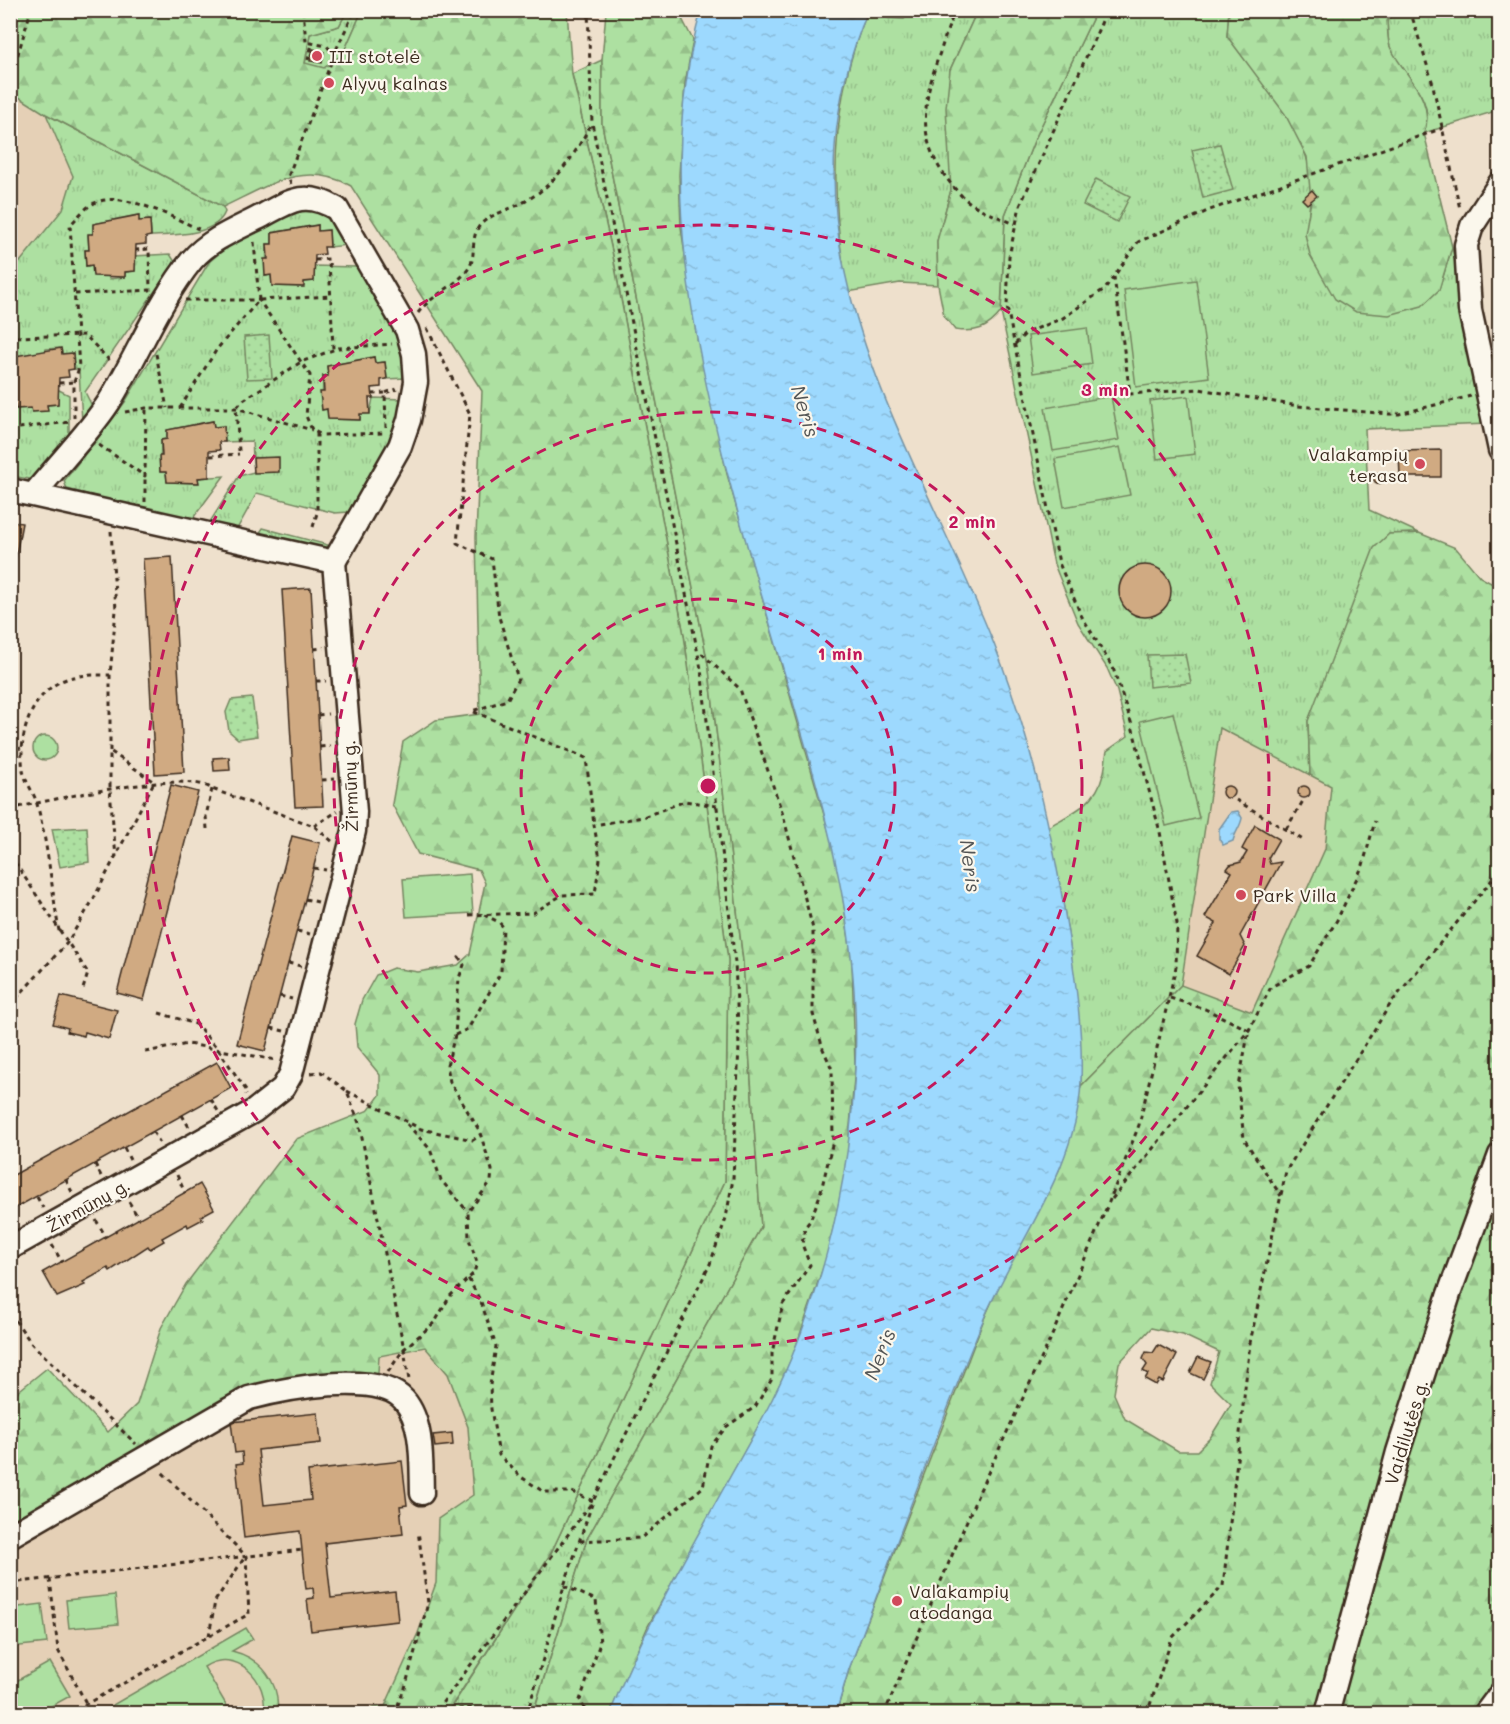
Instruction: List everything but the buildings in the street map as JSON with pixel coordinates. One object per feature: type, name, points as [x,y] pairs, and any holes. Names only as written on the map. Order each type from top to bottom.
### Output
[{"type":"street","points":[[1500,183],[1472,226],[1466,245],[1470,310],[1500,450]]},
{"type":"street","points":[[10,490],[334,562],[394,457],[409,420],[416,372],[413,328],[337,209],[321,199],[298,199],[220,238],[193,259],[158,295],[150,326],[103,409],[34,494]]},
{"type":"street","name":"Žirmūnų g.","points":[[10,1248],[271,1101],[284,1088],[292,1069],[354,831],[354,801],[334,562]]},
{"type":"street","name":"Vaidilutės g.","points":[[1327,1713],[1398,1452],[1449,1294],[1500,1155]]},
{"type":"street","points":[[10,1536],[249,1398],[280,1390],[323,1386],[379,1385],[404,1399],[416,1422],[422,1493]]},
{"type":"street","points":[[1485,1713],[1500,1694]]},
{"type":"path","points":[[10,81],[31,10]]},
{"type":"path","points":[[303,10],[306,42],[327,46],[334,55]]},
{"type":"path","points":[[298,199],[288,177],[334,55],[355,10]]},
{"type":"path","points":[[527,1713],[564,1587],[593,1501],[710,1264],[726,1218],[733,1179],[739,1046],[735,963],[698,650],[592,123],[588,10]]},
{"type":"path","points":[[956,10],[926,96],[924,115],[929,147],[935,162],[959,194],[973,204],[1015,224]]},
{"type":"path","points":[[884,1713],[980,1490],[1050,1340],[1109,1202],[1139,1125],[1176,967],[1177,924],[1160,832],[1113,668],[1081,615],[1059,563],[1007,307],[1009,256],[1020,206],[1107,10]]},
{"type":"path","points":[[1410,10],[1443,128],[1460,211]]},
{"type":"path","points":[[308,60],[312,44]]},
{"type":"path","points":[[210,456],[239,453],[236,408],[242,401],[302,362],[333,349],[413,328],[441,292],[460,280],[472,264],[472,246],[479,226],[546,188],[564,169],[592,123]]},
{"type":"path","points":[[1014,345],[1026,333],[1063,318],[1106,288],[1138,242],[1209,210],[1443,128]]},
{"type":"path","points":[[10,429],[74,422],[74,382],[79,368],[70,225],[92,204],[111,199],[142,205],[220,238]]},
{"type":"path","points":[[252,221],[259,300],[310,375],[306,416],[312,430]]},
{"type":"path","points":[[136,250],[149,249],[158,295]]},
{"type":"path","points":[[315,260],[329,259],[333,349]]},
{"type":"path","points":[[1114,276],[1130,394],[1199,389],[1298,406],[1399,414],[1487,391]]},
{"type":"path","points":[[75,294],[259,300],[331,296]]},
{"type":"path","points":[[180,408],[218,349],[259,300]]},
{"type":"path","points":[[150,326],[167,408]]},
{"type":"path","points":[[413,328],[470,414],[457,543],[492,559],[499,617],[518,679],[507,700],[472,711],[586,758],[600,859],[595,894],[562,895],[533,913],[469,915]]},
{"type":"path","points":[[10,343],[17,337],[85,335],[124,375]]},
{"type":"path","points":[[59,383],[74,382]]},
{"type":"path","points":[[372,394],[385,393]]},
{"type":"path","points":[[145,520],[146,408]]},
{"type":"path","points":[[103,409],[110,415],[146,408],[236,408],[322,435],[386,433],[388,452],[394,457]]},
{"type":"path","points":[[313,527],[317,513],[317,432]]},
{"type":"path","points":[[82,434],[146,476]]},
{"type":"path","points":[[110,511],[116,610],[110,675],[110,791],[116,857]]},
{"type":"path","points":[[580,1541],[641,1538],[703,1487],[711,1446],[726,1426],[754,1407],[772,1379],[772,1353],[783,1304],[810,1265],[802,1245],[803,1236],[820,1195],[833,1141],[832,1069],[823,1050],[813,1014],[813,929],[786,827],[740,689],[698,650]]},
{"type":"path","points":[[59,931],[37,803],[23,772],[21,748],[30,713],[46,693],[63,680],[82,675],[110,675]]},
{"type":"path","points":[[10,751],[21,748]]},
{"type":"path","points":[[110,751],[154,782]]},
{"type":"path","points":[[10,1005],[67,943],[116,857],[154,782]]},
{"type":"path","points":[[10,809],[154,782],[204,783],[212,789],[314,826],[350,852]]},
{"type":"path","points":[[207,829],[206,816],[212,789]]},
{"type":"path","points":[[1236,800],[1303,840]]},
{"type":"path","points":[[314,826],[354,801]]},
{"type":"path","points":[[594,825],[643,817],[685,801],[717,806]]},
{"type":"path","points":[[1286,830],[1303,801]]},
{"type":"path","points":[[1109,1202],[1249,1030],[1271,987],[1309,966],[1337,920],[1363,865],[1375,821]]},
{"type":"path","points":[[10,855],[88,973],[83,989]]},
{"type":"path","points":[[1147,1713],[1172,1638],[1223,1586],[1250,1343],[1286,1171],[1391,1002],[1500,870]]},
{"type":"path","points":[[455,1035],[468,1029],[501,972],[503,927],[499,922],[483,915]]},
{"type":"path","points":[[457,954],[464,964],[459,978],[455,1035],[447,1065],[450,1082],[480,1135],[492,1170],[491,1181],[468,1212]]},
{"type":"path","points":[[1170,998],[1206,1009],[1249,1030]]},
{"type":"path","points":[[159,1013],[196,1024],[218,1049],[246,1090],[248,1114]]},
{"type":"path","points":[[1249,1030],[1238,1086],[1244,1139],[1281,1196]]},
{"type":"path","points":[[145,1052],[188,1044],[218,1049],[292,1069],[321,1072],[347,1090],[421,1129],[473,1140],[480,1135]]},
{"type":"path","points":[[347,1090],[359,1123],[404,1348],[435,1322],[450,1296],[474,1273],[477,1262],[469,1239],[468,1212],[441,1180],[430,1149],[404,1120]]},
{"type":"path","points":[[468,1278],[481,1302],[496,1346],[490,1401],[499,1455],[521,1477],[544,1492],[572,1492],[593,1501]]},
{"type":"path","points":[[10,1313],[33,1344],[148,1455],[246,1556],[249,1614],[68,1713]]},
{"type":"path","points":[[433,1713],[593,1501]]},
{"type":"path","points":[[394,1713],[405,1688],[428,1603],[418,1531]]},
{"type":"path","points":[[10,1583],[302,1550]]},
{"type":"path","points":[[209,1636],[215,1601],[246,1556]]},
{"type":"path","points":[[50,1579],[58,1650],[86,1703]]},
{"type":"path","points":[[564,1587],[596,1600],[600,1643],[580,1700],[587,1713]]},
{"type":"path","points":[[437,1710],[475,1708],[488,1713]]},
{"type":"shaded area","points":[[11,92],[46,114],[73,176],[63,209],[11,273]]},
{"type":"shaded area","points":[[1220,727],[1331,786],[1325,849],[1252,1012],[1181,985]]},
{"type":"shaded area","points":[[425,1347],[448,1374],[468,1427],[473,1495],[438,1519],[436,1583],[418,1633],[385,1706],[341,1714],[11,1713],[10,1543],[234,1416],[280,1399],[377,1390],[379,1356]]},
{"type":"green space","points":[[11,11],[347,11],[339,26],[310,34],[305,63],[324,68],[343,54],[362,11],[567,11],[572,75],[612,251],[684,635],[728,960],[725,1181],[551,1553],[447,1713],[374,1713],[372,1708],[385,1706],[418,1633],[436,1583],[438,1519],[473,1495],[468,1427],[448,1374],[425,1347],[379,1356],[377,1390],[280,1399],[234,1416],[11,1543],[11,1397],[47,1368],[108,1432],[137,1404],[161,1328],[186,1284],[296,1139],[369,1110],[380,1095],[380,1075],[357,1047],[355,1024],[362,1000],[376,975],[393,968],[418,972],[458,965],[470,954],[485,883],[479,870],[418,854],[392,804],[403,742],[436,720],[480,714],[476,537],[482,391],[351,186],[334,178],[318,175],[302,176],[270,184],[223,207],[46,114],[11,92]]},
{"type":"green space","points":[[347,11],[362,11],[343,54],[324,68],[305,64],[310,34],[339,26]]},
{"type":"green space","points":[[606,11],[678,11],[693,40],[685,83],[679,175],[681,227],[696,332],[727,474],[838,864],[852,960],[855,1066],[847,1162],[826,1259],[793,1355],[770,1405],[648,1626],[610,1713],[533,1714],[587,1539],[761,1227],[743,961],[709,669],[602,124],[602,60]]},
{"type":"green space","points":[[868,11],[883,11],[888,18],[904,19],[911,11],[977,11],[950,70],[951,190],[937,241],[938,285],[900,283],[848,292],[838,221],[837,149],[846,79],[855,45]]},
{"type":"green space","points":[[977,11],[1096,11],[1034,141],[1005,215],[1001,312],[986,326],[962,331],[955,330],[944,316],[938,285],[937,241],[951,190],[946,108],[950,70]]},
{"type":"green space","points":[[1096,11],[1229,11],[1227,36],[1281,108],[1306,156],[1311,185],[1306,235],[1439,290],[1452,247],[1487,424],[1365,429],[1369,510],[1419,533],[1389,534],[1308,721],[1310,775],[1220,728],[1181,985],[1081,1086],[1078,1020],[1071,956],[1048,827],[1089,801],[1100,785],[1107,751],[1128,736],[1117,691],[1107,668],[1078,623],[1054,564],[1001,312],[1005,215],[1034,141]]},
{"type":"green space","points":[[1229,11],[1395,11],[1387,21],[1389,43],[1423,99],[1427,121],[1424,133],[1452,247],[1439,290],[1422,306],[1389,315],[1356,312],[1335,299],[1310,255],[1305,234],[1311,201],[1307,157],[1285,114],[1227,36]]},
{"type":"green space","points":[[1395,11],[1499,11],[1499,110],[1424,133],[1427,121],[1423,99],[1389,43],[1387,21]]},
{"type":"green space","points":[[602,60],[602,124],[709,669],[743,961],[761,1227],[587,1539],[533,1713],[447,1714],[551,1553],[725,1181],[728,960],[684,635],[612,251],[572,74]]},
{"type":"green space","points":[[46,114],[223,207],[225,212],[213,226],[181,234],[151,236],[150,220],[139,221],[138,215],[93,224],[93,234],[88,235],[89,250],[85,250],[86,266],[92,265],[108,275],[109,279],[125,277],[125,272],[135,271],[134,256],[170,254],[175,262],[85,392],[94,410],[82,422],[79,370],[74,369],[73,353],[62,354],[61,348],[15,356],[16,366],[11,367],[11,273],[63,209],[73,176]]},
{"type":"green space","points":[[1220,144],[1233,190],[1203,198],[1192,150]]},
{"type":"green space","points":[[1096,179],[1130,196],[1117,222],[1083,205]]},
{"type":"green space","points":[[293,210],[314,212],[327,217],[333,222],[348,245],[330,247],[329,230],[318,231],[318,225],[272,233],[272,244],[267,244],[266,276],[271,275],[272,286],[303,287],[304,282],[314,281],[313,266],[357,267],[375,288],[383,302],[390,318],[403,365],[405,378],[387,379],[385,362],[375,363],[374,357],[327,366],[328,376],[323,376],[322,409],[327,409],[329,419],[360,420],[360,414],[370,413],[373,398],[403,399],[393,443],[349,512],[335,513],[257,493],[237,529],[211,526],[210,522],[239,476],[254,472],[252,441],[225,442],[224,426],[214,427],[213,421],[167,430],[167,439],[161,440],[160,472],[166,472],[167,482],[198,483],[198,478],[224,476],[191,521],[67,489],[64,481],[125,402],[209,262],[222,251],[282,214]]},
{"type":"green space","points":[[1196,280],[1209,377],[1136,387],[1124,290]]},
{"type":"green space","points":[[1087,328],[1092,364],[1033,373],[1028,336]]},
{"type":"green space","points":[[269,335],[272,378],[247,379],[244,337]]},
{"type":"green space","points":[[57,389],[69,395],[69,436],[35,476],[29,479],[11,476],[11,399],[15,399],[16,409],[31,408],[32,412],[48,410],[47,405],[58,404]]},
{"type":"green space","points":[[1111,396],[1119,440],[1053,451],[1045,408]]},
{"type":"green space","points":[[1188,396],[1195,454],[1157,459],[1150,401]]},
{"type":"green space","points":[[1120,447],[1130,495],[1064,507],[1055,459]]},
{"type":"green space","points":[[263,528],[328,545],[329,552],[259,534]]},
{"type":"green space","points":[[1419,533],[1456,548],[1480,577],[1500,588],[1499,1713],[836,1714],[849,1669],[984,1319],[1004,1274],[1059,1170],[1069,1142],[1081,1086],[1181,985],[1252,1012],[1325,849],[1331,786],[1310,775],[1308,721],[1374,548],[1389,534]],"holes":[[[1151,1328],[1183,1335],[1219,1352],[1210,1383],[1231,1404],[1210,1438],[1197,1451],[1178,1451],[1125,1419],[1114,1394],[1119,1363]]]},
{"type":"green space","points":[[1185,654],[1191,683],[1149,687],[1147,655]]},
{"type":"green space","points":[[252,698],[257,736],[238,739],[229,731],[226,712],[231,700]]},
{"type":"green space","points":[[1173,713],[1199,818],[1166,826],[1140,721]]},
{"type":"green space","points":[[40,736],[50,736],[57,743],[57,753],[50,760],[40,760],[33,753],[33,743]]},
{"type":"green space","points":[[87,827],[89,862],[60,867],[52,829]]},
{"type":"green space","points":[[470,874],[473,913],[406,917],[403,879]]},
{"type":"green space","points":[[115,1595],[118,1624],[69,1628],[66,1600]]},
{"type":"green space","points":[[42,1604],[47,1643],[11,1647],[11,1608]]},
{"type":"green space","points":[[246,1628],[253,1639],[232,1651],[252,1659],[267,1673],[276,1692],[277,1713],[264,1713],[264,1701],[256,1678],[248,1670],[228,1661],[216,1662],[204,1667],[231,1713],[99,1713]]},
{"type":"green space","points":[[50,1662],[70,1696],[39,1713],[11,1713],[11,1684]]},
{"type":"water","name":"Neris","points":[[701,11],[868,11],[842,97],[834,179],[842,259],[862,336],[891,413],[994,644],[1030,750],[1048,823],[1062,896],[1080,1026],[1081,1082],[1077,1113],[1069,1144],[1044,1203],[985,1316],[932,1448],[849,1669],[836,1713],[610,1713],[667,1592],[771,1401],[792,1356],[817,1286],[836,1215],[848,1142],[855,1069],[853,971],[839,877],[817,786],[722,451],[691,303],[682,229],[680,156],[686,83]]},
{"type":"water","points":[[1238,811],[1242,818],[1233,841],[1223,845],[1219,839],[1219,829],[1231,812]]},
{"type":"place","name":"III stotelė","points":[[317,56]]},
{"type":"place","name":"Alyvų kalnas","points":[[329,83]]},
{"type":"place","name":"Valakampių terasa","points":[[1420,464]]},
{"type":"place","name":"Park Villa","points":[[1241,895]]},
{"type":"place","name":"Valakampių atodanga","points":[[897,1601]]}]
